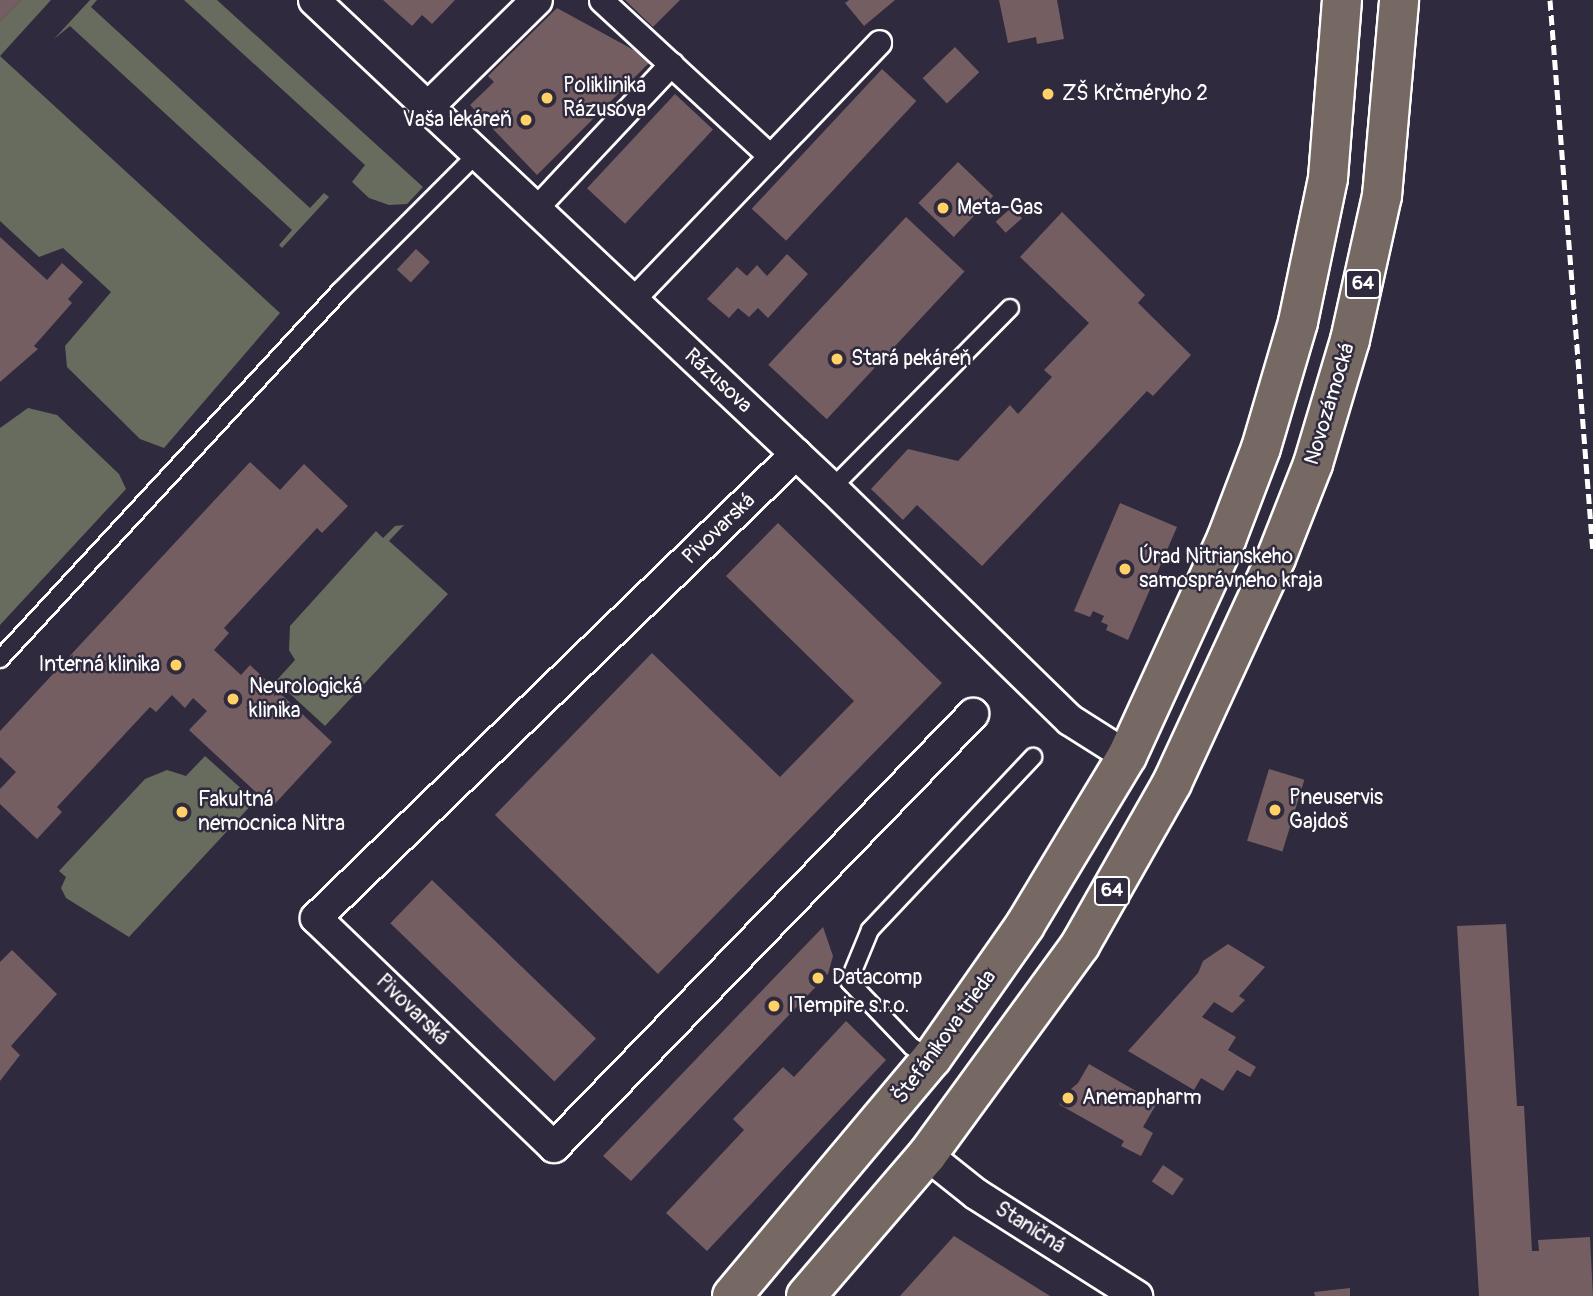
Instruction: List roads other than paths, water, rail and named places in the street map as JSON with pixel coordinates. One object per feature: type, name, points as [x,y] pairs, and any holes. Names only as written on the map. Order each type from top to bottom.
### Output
[{"type":"main road","points":[[1172,783],[1127,756],[1226,540],[1261,448],[1298,322],[1328,178],[1342,0]]},
{"type":"main road","name":"Novozámocká","points":[[1172,783],[1276,558],[1313,464],[1350,340],[1382,196],[1399,0]]},
{"type":"main road","name":"Štefánikova trieda","points":[[732,1296],[886,1118],[932,1058],[1025,925],[1127,756]]},
{"type":"main road","name":"64","points":[[806,1296],[927,1154],[1080,945],[1172,783]]},
{"type":"main road","points":[[886,1118],[927,1154]]},
{"type":"street","name":"Rázusova","points":[[314,0],[832,488],[1070,720],[1127,756]]},
{"type":"street","points":[[427,108],[537,0]]},
{"type":"street","points":[[601,0],[771,156]]},
{"type":"street","points":[[632,300],[879,42]]},
{"type":"street","points":[[535,209],[671,65]]},
{"type":"street","name":"Pivovarská","points":[[796,454],[316,918],[554,1147],[973,714]]},
{"type":"street","name":"Staničná","points":[[927,1154],[976,1194],[1137,1296]]},
{"type":"lane","points":[[0,659],[331,301],[477,155]]},
{"type":"lane","points":[[832,488],[1010,308]]},
{"type":"lane","points":[[932,1058],[912,1047],[849,981],[870,930],[1033,757]]},
{"type":"railway","points":[[1550,0],[1593,553]]},
{"type":"place","name":"ZŠ Krčméryho 2","points":[[1048,94]]},
{"type":"place","name":"Poliklinika Rázusova","points":[[547,98]]},
{"type":"place","name":"Vaša lekáreň","points":[[526,120]]},
{"type":"place","name":"Meta-Gas","points":[[943,208]]},
{"type":"place","name":"Stará pekáreň","points":[[837,359]]},
{"type":"place","name":"Úrad Nitrianskeho samosprávneho kraja","points":[[1125,569]]},
{"type":"place","name":"Interná klinika","points":[[176,665]]},
{"type":"place","name":"Neurologická klinika","points":[[233,699]]},
{"type":"place","name":"Pneuservis Gajdoš","points":[[1275,810]]},
{"type":"place","name":"Fakultná nemocnica Nitra","points":[[182,812]]},
{"type":"place","name":"Datacomp","points":[[818,978]]},
{"type":"place","name":"ITempire s.r.o.","points":[[774,1006]]},
{"type":"place","name":"Anemapharm","points":[[1068,1098]]}]
